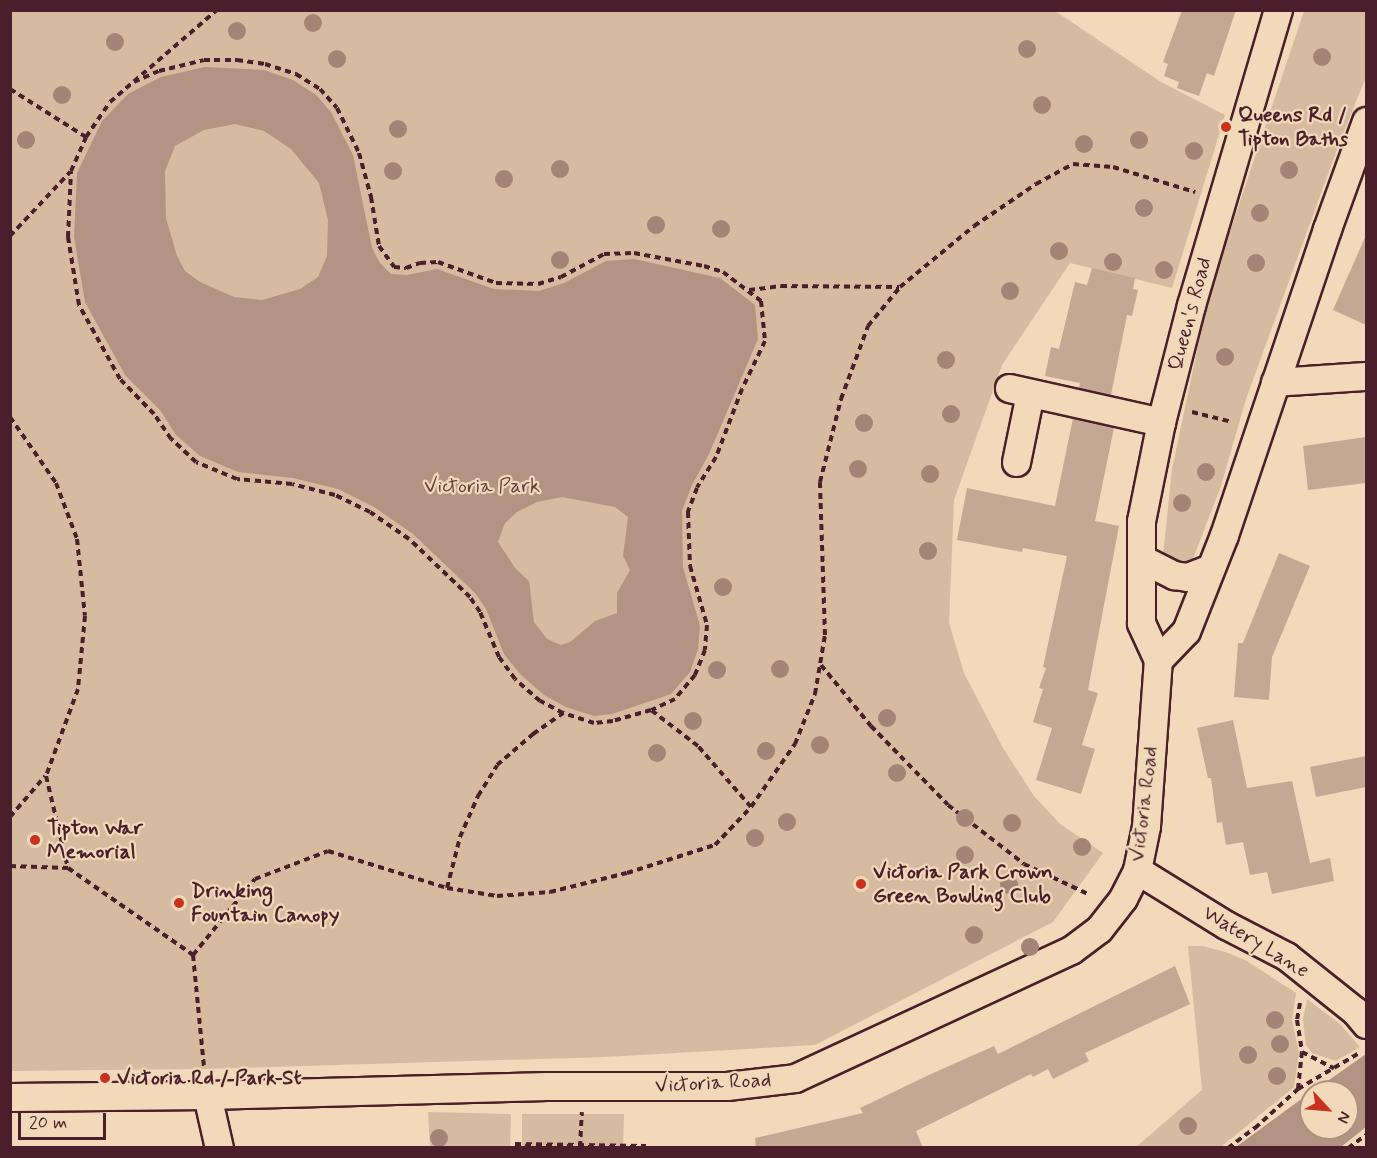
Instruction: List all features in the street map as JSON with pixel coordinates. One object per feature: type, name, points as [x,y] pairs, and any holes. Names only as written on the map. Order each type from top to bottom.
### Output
[{"type":"street","name":"Queen's Road","points":[[1141,623],[1142,521],[1161,422],[1222,200],[1278,10]]},
{"type":"street","points":[[1158,660],[1186,631],[1224,535],[1327,228],[1366,121]]},
{"type":"street","points":[[1275,382],[1366,376]]},
{"type":"street","points":[[1016,462],[1019,390],[1161,422]]},
{"type":"street","points":[[1142,559],[1173,575],[1187,577],[1210,568]]},
{"type":"street","name":"Victoria Road","points":[[10,1097],[536,1087],[727,1086],[795,1078],[1071,950],[1099,929],[1123,898],[1137,870],[1146,826],[1158,660],[1141,623]]},
{"type":"street","name":"Watery Lane","points":[[1137,870],[1226,925],[1286,956],[1361,1018]]},
{"type":"street","points":[[207,1095],[219,1148]]},
{"type":"path","points":[[10,236],[71,171],[86,137],[110,102],[217,10]]},
{"type":"path","points":[[71,171],[68,237],[79,305],[120,379],[154,414],[171,439],[196,462],[237,479],[292,484],[335,495],[370,513],[409,539],[470,597],[480,612],[499,657],[514,679],[540,701],[563,713],[594,723],[613,721],[651,710],[675,699],[695,675],[705,650],[707,625],[690,566],[688,512],[698,488],[716,457],[742,389],[765,341],[761,301],[723,272],[704,266],[634,253],[604,254],[561,277],[538,284],[496,283],[438,262],[420,263],[406,268],[394,267],[379,246],[359,153],[337,108],[320,89],[296,74],[265,64],[237,60],[204,60],[159,71],[134,82]]},
{"type":"path","points":[[10,89],[86,137]]},
{"type":"path","points":[[207,1095],[193,955],[255,879],[328,851],[447,888],[497,896],[549,892],[627,873],[715,845],[751,807],[795,744],[815,694],[825,635],[820,482],[841,399],[868,326],[900,287],[974,226],[1036,184],[1073,164],[1113,167],[1222,200]]},
{"type":"path","points":[[749,290],[781,286],[900,287]]},
{"type":"path","points":[[1161,422],[1184,410],[1259,428]]},
{"type":"path","points":[[10,417],[56,483],[77,539],[85,616],[78,689],[46,776],[10,817]]},
{"type":"path","points":[[820,665],[871,726],[948,805],[1024,864],[1088,894]]},
{"type":"path","points":[[651,710],[698,746],[751,807]]},
{"type":"path","points":[[447,888],[460,837],[478,796],[497,765],[532,734],[563,713]]},
{"type":"path","points":[[46,776],[68,868]]},
{"type":"path","points":[[10,866],[68,868],[193,955]]},
{"type":"path","points":[[1298,1089],[1302,1052],[1297,1020],[1301,995]]},
{"type":"path","points":[[1228,1148],[1255,1128],[1298,1089],[1366,1048]]},
{"type":"path","points":[[1302,1052],[1334,1068]]},
{"type":"path","points":[[1348,1148],[1366,1135]]},
{"type":"path","points":[[515,1144],[646,1146]]},
{"type":"green space","name":"Victoria Park","points":[[10,11],[1055,11],[1161,82],[1225,115],[1172,288],[1070,263],[1002,365],[954,500],[949,623],[964,673],[1003,748],[1034,796],[1060,824],[1103,853],[1053,922],[815,1045],[605,1057],[204,1069],[11,1071]]},
{"type":"green space","points":[[1304,11],[1366,11],[1366,77],[1339,144],[1246,399],[1221,486],[1191,564],[1170,567],[1163,555],[1172,469],[1209,294]]},
{"type":"green space","points":[[1188,946],[1203,946],[1247,961],[1296,993],[1292,1020],[1299,1053],[1294,1087],[1221,1147],[1136,1147],[1202,1090]]},
{"type":"green space","points":[[1307,999],[1340,1024],[1360,1047],[1336,1061],[1312,1053],[1306,1045],[1303,1020]]},
{"type":"green space","points":[[428,1112],[511,1114],[510,1147],[430,1147]]},
{"type":"green space","points":[[522,1114],[624,1114],[623,1147],[522,1147]]},
{"type":"shaded area","points":[[205,67],[264,70],[293,80],[316,95],[331,112],[353,155],[372,248],[380,263],[391,274],[407,275],[437,269],[494,289],[539,291],[564,283],[606,261],[634,259],[720,278],[755,305],[758,339],[682,511],[683,567],[700,626],[698,649],[690,672],[671,694],[612,714],[594,716],[566,707],[544,695],[520,674],[504,654],[486,609],[475,593],[413,534],[374,507],[338,489],[293,478],[238,472],[200,456],[176,435],[160,410],[125,375],[85,302],[74,237],[77,173],[102,121],[128,94],[161,77]],"holes":[[[235,124],[264,131],[291,149],[319,183],[328,220],[327,256],[318,277],[300,289],[262,300],[234,297],[200,282],[185,271],[177,256],[166,218],[165,171],[175,146],[204,130]],[[562,497],[615,507],[628,517],[623,556],[630,570],[617,593],[617,613],[595,621],[570,642],[561,645],[547,639],[534,622],[529,581],[515,568],[498,542],[505,523],[517,512],[537,502]]]},
{"type":"shaded area","points":[[1366,1054],[1366,1127],[1359,1133],[1359,1080],[1329,1080]]},
{"type":"shaded area","points":[[1299,1101],[1299,1140],[1350,1140],[1341,1147],[1236,1147]]},
{"type":"building","points":[[1182,10],[1236,10],[1214,76],[1207,73],[1199,96],[1177,88],[1179,82],[1164,76],[1168,64],[1163,62]]},
{"type":"building","points":[[1366,235],[1366,325],[1333,310]]},
{"type":"building","points":[[1092,268],[1135,278],[1133,289],[1138,290],[1132,316],[1127,315],[1111,395],[1079,388],[1080,383],[1045,376],[1051,347],[1059,349],[1075,282],[1087,285]]},
{"type":"building","points":[[1073,418],[1114,428],[1095,521],[1119,526],[1088,690],[1098,693],[1082,745],[1095,749],[1081,794],[1036,780],[1052,728],[1033,722],[1043,689],[1039,688],[1046,668],[1043,667],[1067,556],[1023,548],[1022,552],[957,540],[967,488],[1055,506]]},
{"type":"building","points":[[1366,437],[1366,483],[1308,490],[1303,446]]},
{"type":"building","points":[[1279,553],[1310,566],[1272,657],[1269,700],[1234,697],[1238,643],[1243,643]]},
{"type":"building","points":[[1233,720],[1247,788],[1292,781],[1310,863],[1330,858],[1334,881],[1272,894],[1267,872],[1250,875],[1243,842],[1226,845],[1222,822],[1217,823],[1211,778],[1208,778],[1197,728]]},
{"type":"building","points":[[1366,756],[1366,787],[1316,797],[1310,767]]},
{"type":"building","points":[[1175,966],[1190,1004],[1085,1053],[1089,1061],[1053,1079],[1048,1069],[1033,1077],[1031,1074],[916,1131],[923,1148],[756,1148],[755,1138],[863,1113],[860,1108],[931,1074],[994,1046],[998,1054]]},
{"type":"place","name":"Queens Rd / Tipton Baths","points":[[1226,127]]},
{"type":"place","name":"Tipton War Memorial","points":[[35,840]]},
{"type":"place","name":"Victoria Park Crown Green Bowling Club","points":[[861,884]]},
{"type":"place","name":"Drinking Fountain Canopy","points":[[179,903]]},
{"type":"place","name":"Victoria Rd / Park St","points":[[105,1078]]}]
